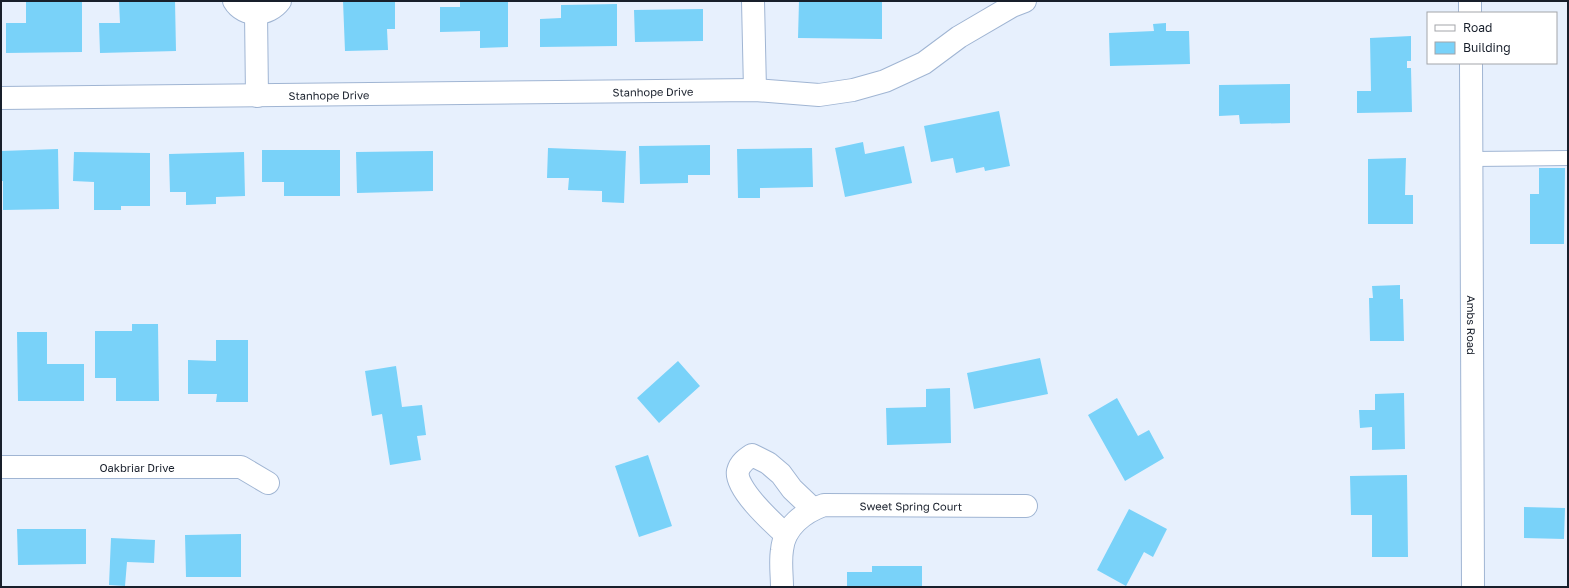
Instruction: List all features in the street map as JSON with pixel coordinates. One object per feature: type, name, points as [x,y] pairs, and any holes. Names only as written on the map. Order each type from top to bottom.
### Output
[{"type":"street","points":[[234,1],[236,5],[246,11],[256,13],[267,12],[276,7],[280,1]]},
{"type":"street","points":[[753,1],[754,90]]},
{"type":"street","name":"Stanhope Drive","points":[[1,98],[754,90],[819,95],[852,90],[886,81],[924,63],[959,37],[1012,6],[1025,1]]},
{"type":"street","points":[[1470,1],[1470,12]]},
{"type":"street","points":[[256,13],[257,96]]},
{"type":"street","name":"Ambs Road","points":[[1471,64],[1476,584]]},
{"type":"street","name":"Oakbriar Drive","points":[[1,467],[242,467],[268,482]]},
{"type":"street","name":"Sweet Spring Court","points":[[782,587],[782,550],[799,521],[824,505],[1026,506]]},
{"type":"lane","points":[[1472,159],[1568,158]]},
{"type":"building","points":[[26,1],[82,1],[82,52],[6,53],[6,23],[26,23]]},
{"type":"building","points":[[119,1],[175,1],[176,51],[100,53],[99,23],[120,23]]},
{"type":"building","points":[[343,1],[395,1],[395,29],[387,29],[388,50],[345,51]]},
{"type":"building","points":[[460,1],[508,1],[508,47],[480,48],[480,31],[440,32],[440,7],[460,7]]},
{"type":"building","points":[[799,1],[882,1],[882,39],[798,38]]},
{"type":"building","points":[[617,4],[617,46],[540,47],[540,19],[561,18],[561,5]]},
{"type":"building","points":[[703,9],[703,41],[635,42],[634,10]]},
{"type":"building","points":[[1166,23],[1166,31],[1189,31],[1190,64],[1110,66],[1109,33],[1154,31],[1153,24]]},
{"type":"building","points":[[1411,36],[1411,61],[1407,61],[1407,68],[1411,68],[1412,112],[1357,113],[1357,91],[1371,91],[1370,38]]},
{"type":"building","points":[[1290,84],[1290,123],[1240,124],[1239,115],[1219,116],[1219,85]]},
{"type":"building","points":[[999,111],[1010,166],[985,171],[984,167],[956,173],[953,158],[931,162],[924,126]]},
{"type":"building","points":[[863,142],[865,154],[904,146],[912,183],[845,197],[835,148]]},
{"type":"building","points":[[710,145],[710,175],[688,175],[688,183],[640,184],[639,146]]},
{"type":"building","points":[[548,148],[626,151],[624,203],[602,202],[602,191],[568,190],[569,178],[547,178]]},
{"type":"building","points":[[812,148],[813,187],[760,188],[760,198],[738,198],[737,149]]},
{"type":"building","points":[[58,149],[59,209],[3,210],[1,151]]},
{"type":"building","points":[[262,150],[340,150],[340,196],[284,196],[284,182],[262,182]]},
{"type":"building","points":[[433,151],[433,191],[357,193],[356,152]]},
{"type":"building","points":[[74,152],[150,153],[150,206],[121,206],[121,210],[94,210],[94,182],[73,181]]},
{"type":"building","points":[[244,152],[245,196],[216,197],[216,204],[186,205],[186,192],[170,192],[169,154]]},
{"type":"building","points":[[1406,158],[1405,195],[1413,195],[1413,224],[1368,224],[1368,159]]},
{"type":"building","points":[[1539,168],[1565,168],[1564,244],[1530,244],[1530,194],[1539,194]]},
{"type":"building","points":[[1400,285],[1400,299],[1403,299],[1404,341],[1370,341],[1369,298],[1373,298],[1372,286]]},
{"type":"building","points":[[132,324],[158,324],[159,401],[116,401],[116,378],[95,378],[95,331],[132,331]]},
{"type":"building","points":[[17,332],[47,332],[47,364],[84,364],[84,401],[18,401]]},
{"type":"building","points":[[216,340],[248,340],[248,402],[216,402],[217,394],[188,394],[188,360],[216,361]]},
{"type":"building","points":[[1040,358],[1048,394],[974,409],[967,373]]},
{"type":"building","points":[[678,361],[700,386],[659,423],[637,398]]},
{"type":"building","points":[[396,366],[402,407],[422,405],[426,435],[417,436],[421,460],[390,465],[382,414],[372,416],[365,371]]},
{"type":"building","points":[[950,388],[951,443],[887,445],[886,408],[926,407],[926,389]]},
{"type":"building","points":[[1404,393],[1405,449],[1372,450],[1372,427],[1360,428],[1359,410],[1375,410],[1375,394]]},
{"type":"building","points":[[1117,398],[1138,436],[1149,430],[1164,458],[1125,481],[1088,415]]},
{"type":"building","points":[[648,455],[672,526],[639,537],[615,466]]},
{"type":"building","points":[[1407,475],[1408,557],[1372,557],[1372,515],[1351,515],[1350,476]]},
{"type":"building","points":[[1524,507],[1565,508],[1564,539],[1524,538]]},
{"type":"building","points":[[1129,509],[1167,529],[1153,557],[1144,552],[1126,586],[1097,570]]},
{"type":"building","points":[[17,529],[86,529],[86,564],[18,565]]},
{"type":"building","points":[[241,534],[241,577],[186,577],[185,535]]},
{"type":"building","points":[[111,538],[155,540],[154,563],[127,562],[125,586],[109,585]]},
{"type":"building","points":[[872,566],[922,566],[922,587],[847,587],[847,572],[872,572]]}]
